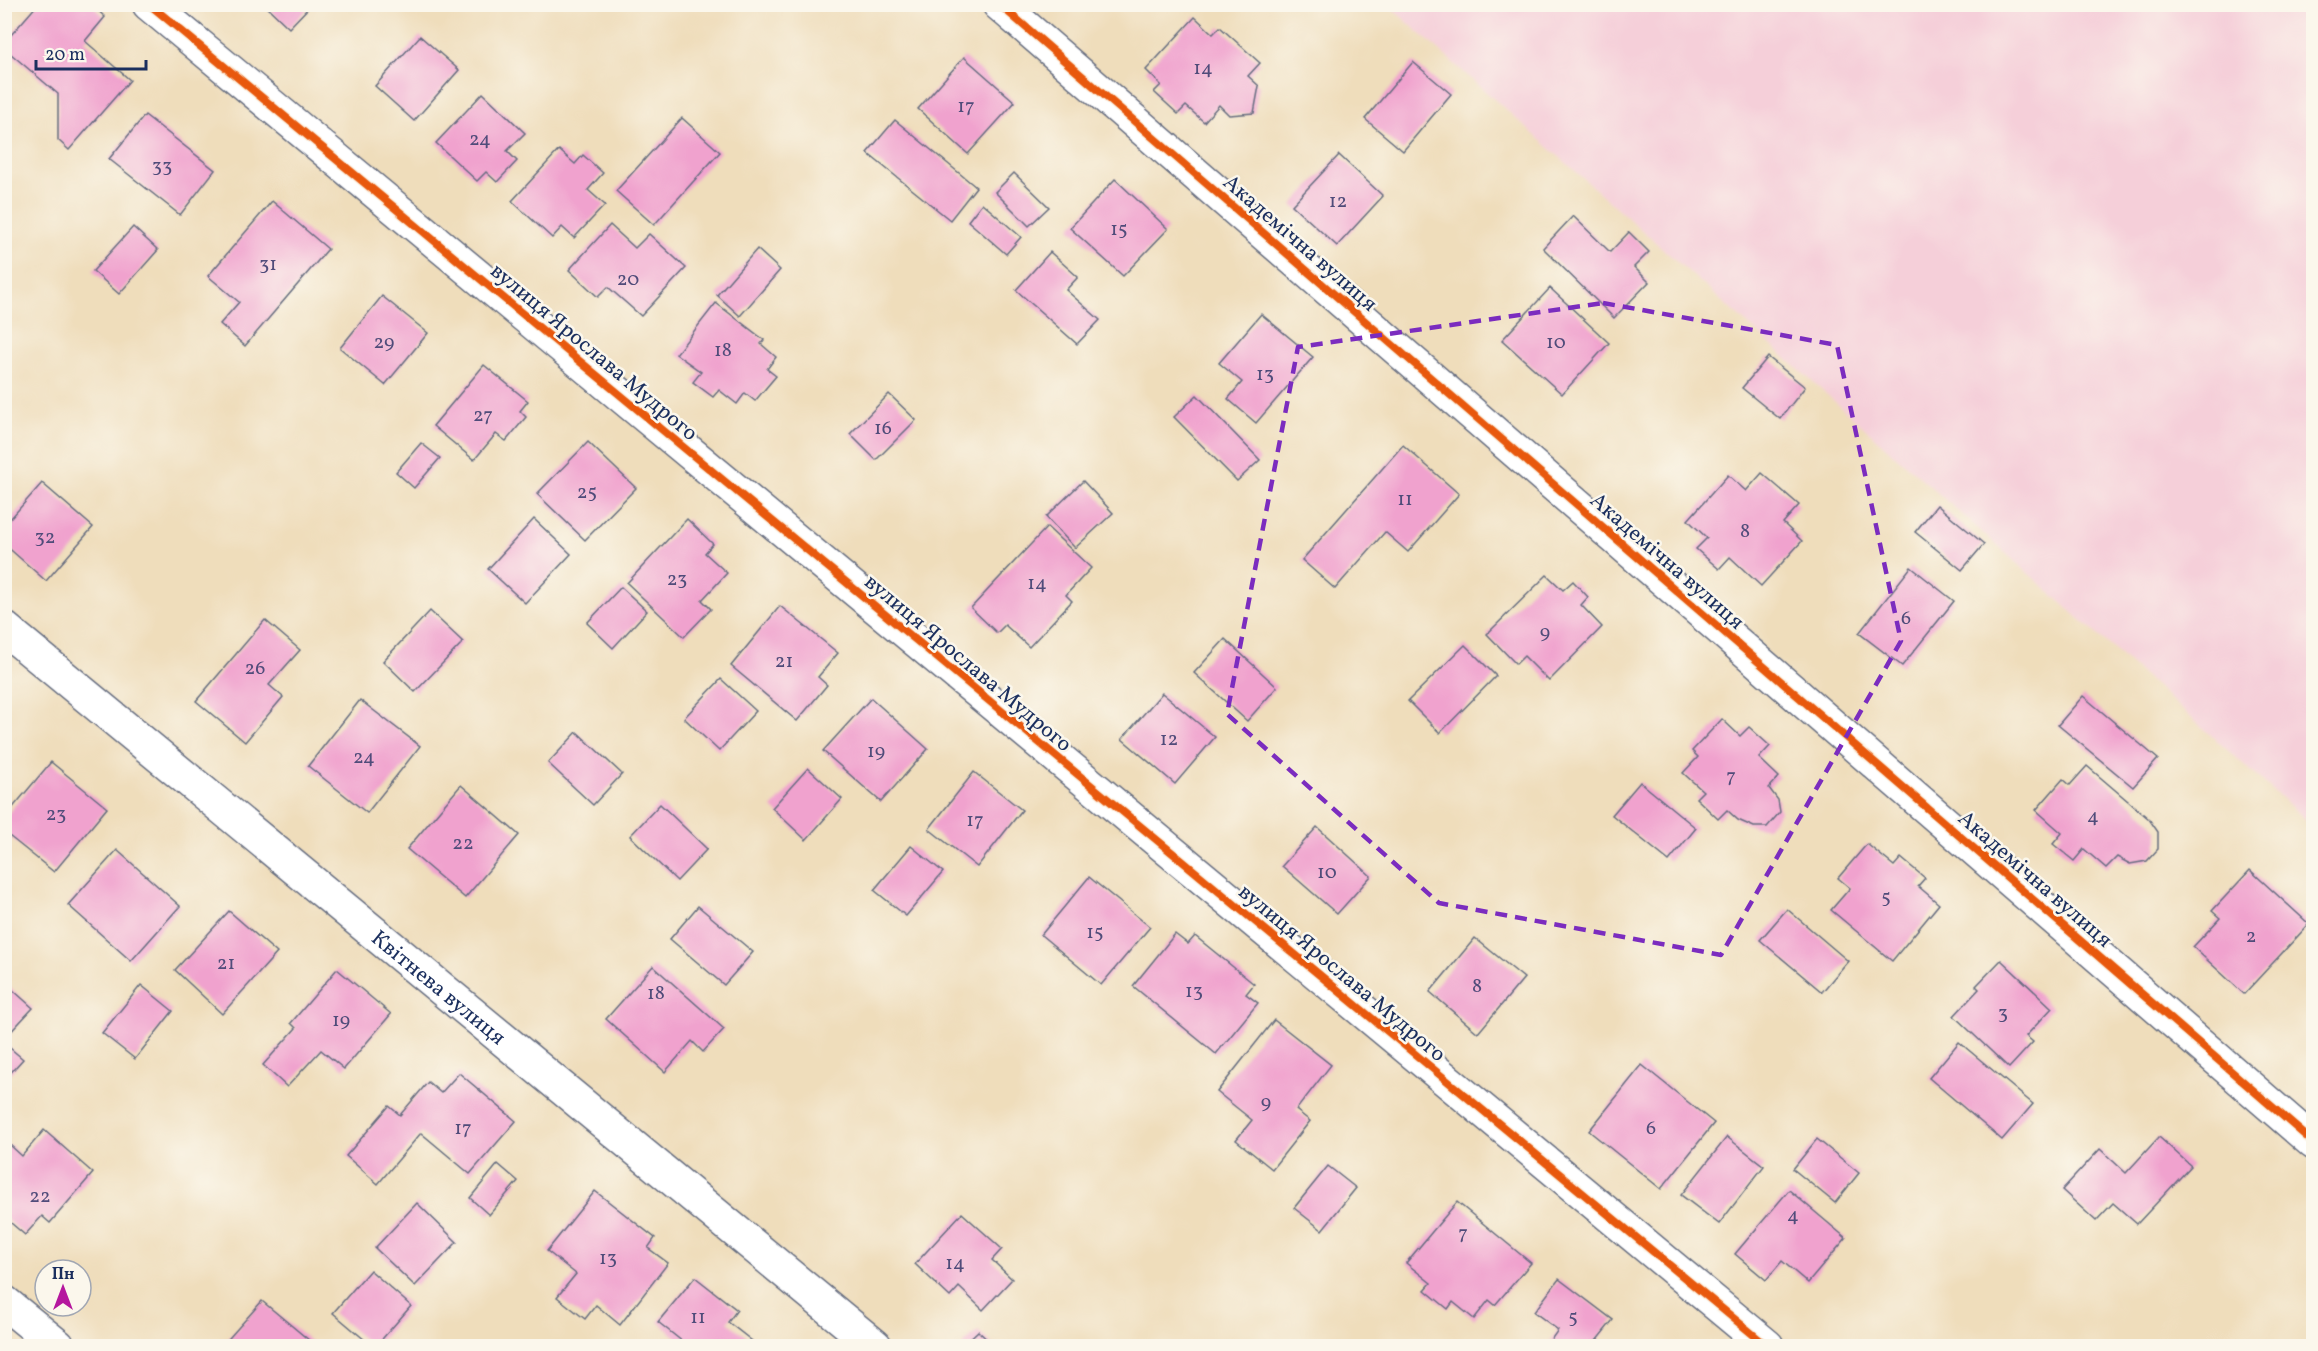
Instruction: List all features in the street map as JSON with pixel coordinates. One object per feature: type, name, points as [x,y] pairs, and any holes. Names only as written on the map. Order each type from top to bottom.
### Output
[{"type":"street","name":"вулиця Ярослава Мудрого","points":[[148,4],[1767,1347]]},
{"type":"street","name":"Академічна вулиця","points":[[999,4],[2313,1143]]},
{"type":"street","name":"Квітнева вулиця","points":[[4,628],[875,1347]]},
{"type":"street","points":[[4,1302],[58,1347]]},
{"type":"highlighted area","points":[[1603,303],[1837,345],[1901,641],[1721,955],[1439,903],[1227,714],[1298,347]]},
{"type":"shaded area","points":[[1388,5],[2313,5],[2313,826]]},
{"type":"building","points":[[38,4],[91,4],[105,17],[85,41],[130,80],[69,150],[58,140],[58,94],[4,48],[4,43]]},
{"type":"building","points":[[264,4],[312,4],[289,28]]},
{"type":"building","points":[[1195,17],[1213,34],[1220,27],[1260,63],[1248,76],[1259,86],[1254,113],[1229,115],[1219,105],[1204,122],[1186,106],[1178,114],[1154,92],[1161,85],[1146,70]]},
{"type":"building","points":[[420,36],[459,70],[414,121],[375,86]]},
{"type":"building","points":[[964,57],[1015,102],[968,154],[918,109]]},
{"type":"building","points":[[1413,62],[1451,94],[1403,151],[1365,119]]},
{"type":"building","points":[[483,93],[525,133],[507,151],[517,161],[497,182],[486,172],[477,181],[436,143]]},
{"type":"building","points":[[145,115],[215,170],[180,215],[109,159]]},
{"type":"building","points":[[682,118],[720,152],[654,225],[616,191]]},
{"type":"building","points":[[895,120],[976,187],[950,220],[867,153]]},
{"type":"building","points":[[559,150],[575,164],[583,155],[603,173],[588,190],[605,205],[574,238],[562,227],[552,238],[512,201]]},
{"type":"building","points":[[1339,155],[1383,196],[1337,246],[1292,205]]},
{"type":"building","points":[[1014,173],[1049,207],[1029,226],[995,192]]},
{"type":"building","points":[[1115,179],[1168,229],[1123,276],[1070,228]]},
{"type":"building","points":[[272,201],[328,249],[245,346],[220,324],[239,302],[208,276]]},
{"type":"building","points":[[982,203],[1021,237],[1006,254],[968,221]]},
{"type":"building","points":[[1573,216],[1610,252],[1629,232],[1649,252],[1634,267],[1649,282],[1614,318],[1543,248]]},
{"type":"building","points":[[610,225],[635,248],[649,234],[686,268],[641,316],[608,287],[598,297],[569,270]]},
{"type":"building","points":[[133,227],[158,250],[119,294],[93,271]]},
{"type":"building","points":[[757,249],[780,270],[740,316],[717,295]]},
{"type":"building","points":[[1050,252],[1078,277],[1066,290],[1100,320],[1077,344],[1016,290]]},
{"type":"building","points":[[1550,288],[1609,343],[1562,394],[1502,340]]},
{"type":"building","points":[[382,296],[428,333],[385,385],[340,348]]},
{"type":"building","points":[[716,303],[764,340],[761,344],[776,357],[767,369],[776,376],[755,401],[745,393],[737,404],[719,390],[713,397],[693,382],[701,372],[676,354]]},
{"type":"building","points":[[1261,314],[1313,357],[1256,423],[1228,399],[1242,382],[1219,363]]},
{"type":"building","points":[[1768,357],[1805,387],[1780,419],[1742,388]]},
{"type":"building","points":[[484,365],[528,401],[520,411],[526,417],[506,441],[496,434],[474,460],[433,426]]},
{"type":"building","points":[[889,394],[916,420],[876,460],[850,434]]},
{"type":"building","points":[[1197,395],[1260,460],[1237,481],[1174,417]]},
{"type":"building","points":[[588,442],[636,488],[585,540],[537,494]]},
{"type":"building","points":[[421,443],[440,458],[414,488],[396,472]]},
{"type":"building","points":[[1403,445],[1459,494],[1408,552],[1385,532],[1335,589],[1302,560]]},
{"type":"building","points":[[1762,473],[1799,505],[1783,523],[1802,541],[1761,586],[1730,557],[1719,569],[1696,549],[1707,538],[1688,520],[1728,475],[1746,491]]},
{"type":"building","points":[[1083,481],[1113,513],[1075,548],[1046,517]]},
{"type":"building","points":[[42,483],[93,527],[46,581],[4,544],[4,526]]},
{"type":"building","points":[[1937,505],[1984,544],[1962,570],[1915,532]]},
{"type":"building","points":[[534,519],[571,554],[525,603],[488,569]]},
{"type":"building","points":[[687,519],[713,544],[705,553],[727,573],[702,600],[711,609],[684,637],[627,583]]},
{"type":"building","points":[[1047,527],[1091,568],[1066,595],[1072,601],[1029,647],[1005,625],[997,633],[971,608]]},
{"type":"building","points":[[1911,567],[1954,601],[1902,666],[1859,633]]},
{"type":"building","points":[[1547,575],[1563,590],[1573,581],[1588,597],[1581,605],[1602,627],[1549,681],[1524,656],[1516,664],[1487,634]]},
{"type":"building","points":[[621,587],[647,611],[613,648],[587,623]]},
{"type":"building","points":[[780,606],[838,653],[818,677],[827,685],[797,721],[731,666]]},
{"type":"building","points":[[430,611],[463,642],[415,692],[383,661]]},
{"type":"building","points":[[265,620],[300,650],[269,685],[283,697],[245,742],[196,701]]},
{"type":"building","points":[[1225,639],[1277,687],[1247,721],[1194,673]]},
{"type":"building","points":[[1465,645],[1496,676],[1440,733],[1408,701]]},
{"type":"building","points":[[721,679],[756,711],[719,751],[684,718]]},
{"type":"building","points":[[1162,693],[1215,737],[1175,784],[1122,739]]},
{"type":"building","points":[[2083,696],[2158,759],[2133,787],[2058,725]]},
{"type":"building","points":[[871,698],[928,749],[881,802],[823,751]]},
{"type":"building","points":[[360,700],[420,746],[367,813],[308,766]]},
{"type":"building","points":[[1722,719],[1740,736],[1749,727],[1770,746],[1759,758],[1779,777],[1769,788],[1778,800],[1780,812],[1767,827],[1754,827],[1738,820],[1727,810],[1718,819],[1696,798],[1703,791],[1683,773],[1698,757],[1692,751]]},
{"type":"building","points":[[577,732],[622,774],[593,805],[548,763]]},
{"type":"building","points":[[51,762],[107,808],[54,872],[4,832],[4,818]]},
{"type":"building","points":[[2087,766],[2149,819],[2158,832],[2158,849],[2147,861],[2130,864],[2117,857],[2106,868],[2084,849],[2074,861],[2053,844],[2062,833],[2036,810],[2063,779],[2070,785]]},
{"type":"building","points":[[808,768],[842,799],[806,840],[772,808]]},
{"type":"building","points":[[974,772],[1022,810],[977,867],[929,829]]},
{"type":"building","points":[[1640,782],[1696,828],[1669,861],[1612,815]]},
{"type":"building","points":[[461,785],[519,835],[465,898],[407,849]]},
{"type":"building","points":[[660,804],[707,849],[677,881],[630,836]]},
{"type":"building","points":[[1317,827],[1371,876],[1337,914],[1282,866]]},
{"type":"building","points":[[1867,844],[1894,866],[1901,858],[1925,878],[1918,886],[1939,904],[1892,961],[1831,910],[1850,888],[1838,878]]},
{"type":"building","points":[[911,846],[943,872],[906,916],[874,890]]},
{"type":"building","points":[[117,850],[180,906],[131,961],[68,905]]},
{"type":"building","points":[[2250,870],[2309,924],[2244,994],[2193,947],[2220,918],[2212,911]]},
{"type":"building","points":[[1089,877],[1150,927],[1101,985],[1041,935]]},
{"type":"building","points":[[698,906],[753,952],[724,985],[670,939]]},
{"type":"building","points":[[1787,909],[1848,961],[1822,992],[1760,940]]},
{"type":"building","points":[[229,911],[277,953],[222,1014],[175,970]]},
{"type":"building","points":[[1175,934],[1188,944],[1195,936],[1254,984],[1246,994],[1258,1003],[1216,1054],[1133,986]]},
{"type":"building","points":[[1475,938],[1524,978],[1478,1033],[1430,992]]},
{"type":"building","points":[[2001,960],[2052,1008],[2026,1036],[2033,1042],[2009,1068],[1954,1016],[1979,989],[1976,986]]},
{"type":"building","points":[[653,966],[724,1029],[703,1052],[692,1041],[665,1072],[606,1019]]},
{"type":"building","points":[[337,969],[391,1014],[344,1069],[321,1050],[287,1087],[263,1065],[296,1028],[291,1023]]},
{"type":"building","points":[[4,982],[33,1008],[4,1039]]},
{"type":"building","points":[[141,985],[173,1011],[135,1059],[102,1033]]},
{"type":"building","points":[[1274,1020],[1331,1065],[1296,1110],[1310,1121],[1272,1169],[1236,1140],[1252,1120],[1217,1092]]},
{"type":"building","points":[[1959,1042],[2033,1104],[2002,1140],[1929,1078]]},
{"type":"building","points":[[4,1043],[23,1059],[4,1080]]},
{"type":"building","points":[[1642,1065],[1714,1123],[1661,1189],[1589,1131]]},
{"type":"building","points":[[459,1073],[516,1121],[470,1174],[421,1133],[378,1184],[346,1156],[389,1106],[400,1115],[428,1082],[441,1093]]},
{"type":"building","points":[[44,1130],[93,1173],[50,1223],[42,1216],[25,1235],[4,1217],[4,1151],[10,1145],[22,1156]]},
{"type":"building","points":[[1727,1137],[1764,1166],[1719,1224],[1681,1195]]},
{"type":"building","points":[[2159,1137],[2191,1166],[2137,1224],[2113,1203],[2096,1221],[2062,1190],[2100,1149],[2126,1173]]},
{"type":"building","points":[[1817,1139],[1859,1173],[1835,1203],[1793,1169]]},
{"type":"building","points":[[498,1164],[518,1181],[489,1215],[470,1198]]},
{"type":"building","points":[[1328,1166],[1356,1188],[1322,1230],[1294,1208]]},
{"type":"building","points":[[1789,1190],[1846,1238],[1808,1283],[1782,1261],[1766,1280],[1735,1254]]},
{"type":"building","points":[[595,1191],[655,1238],[648,1248],[668,1263],[620,1325],[596,1305],[585,1319],[557,1297],[576,1274],[547,1251]]},
{"type":"building","points":[[1457,1202],[1531,1263],[1495,1305],[1489,1300],[1474,1319],[1453,1302],[1448,1309],[1425,1290],[1431,1283],[1406,1263]]},
{"type":"building","points":[[417,1203],[457,1242],[415,1286],[375,1248]]},
{"type":"building","points":[[962,1213],[1002,1249],[992,1260],[1012,1279],[983,1310],[959,1287],[950,1297],[915,1264]]},
{"type":"building","points":[[370,1270],[411,1306],[376,1346],[372,1346],[333,1313]]},
{"type":"building","points":[[695,1277],[737,1310],[728,1322],[756,1344],[754,1346],[688,1346],[658,1322]]},
{"type":"building","points":[[1559,1279],[1613,1320],[1592,1346],[1556,1346],[1550,1341],[1558,1330],[1534,1312]]},
{"type":"building","points":[[262,1301],[316,1346],[222,1346]]},
{"type":"building","points":[[978,1331],[994,1346],[962,1346]]},
{"type":"cycle path","points":[[149,4],[1767,1346]]},
{"type":"cycle path","points":[[999,4],[2314,1143]]}]
